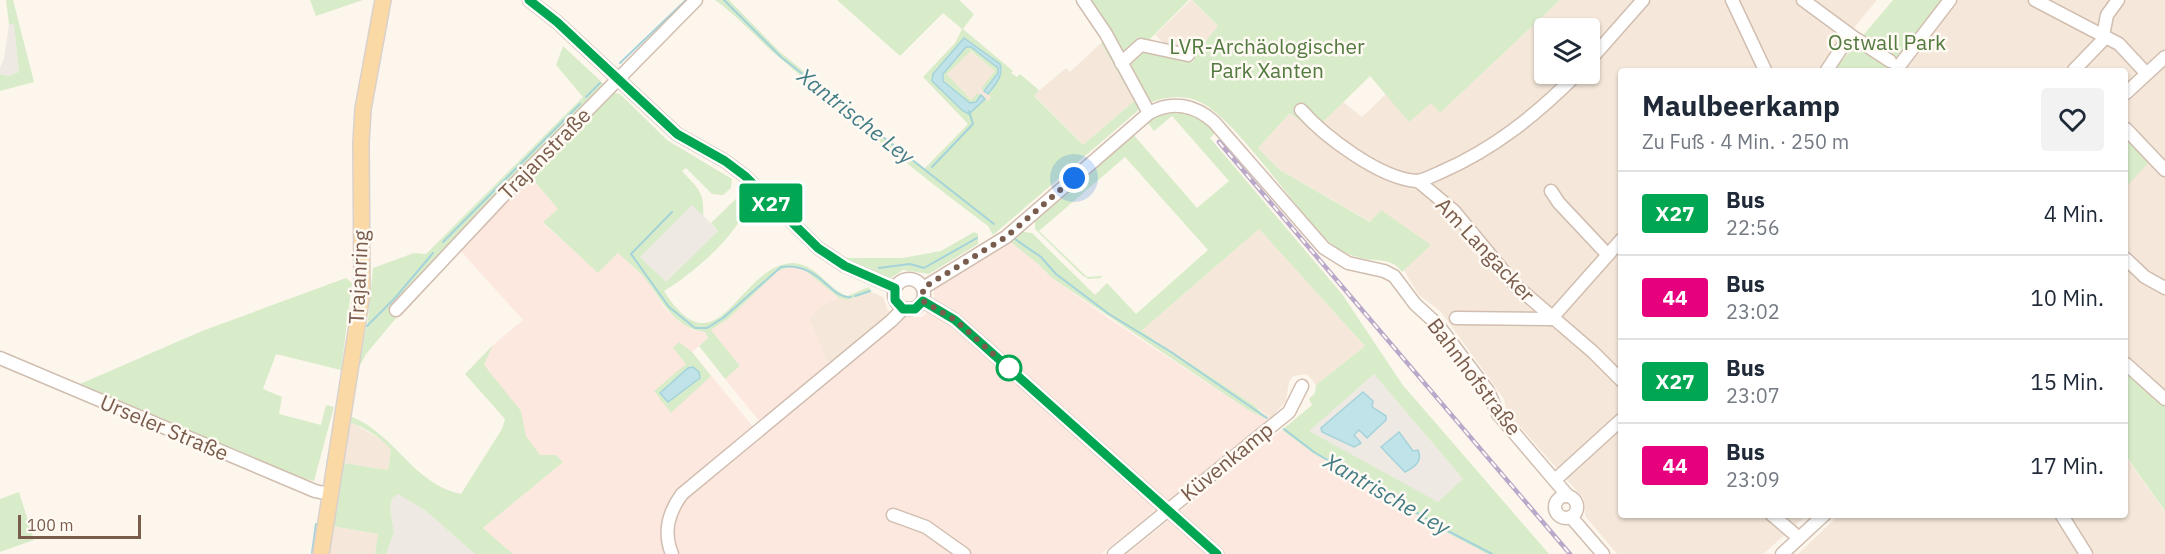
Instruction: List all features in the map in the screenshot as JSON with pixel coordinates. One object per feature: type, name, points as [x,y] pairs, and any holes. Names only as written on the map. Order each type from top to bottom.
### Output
[{"type":"main road","name":"Trajanring","points":[[321,554],[362,294],[361,143],[363,110],[383,0]]},
{"type":"street","points":[[529,0],[677,134],[725,161],[745,176],[831,258],[895,288]]},
{"type":"street","name":"Trajanstraße","points":[[396,310],[502,196],[696,0]]},
{"type":"street","points":[[923,288],[1006,237],[1149,113],[1083,0]]},
{"type":"street","points":[[1600,49],[1644,0]]},
{"type":"street","points":[[1732,0],[1764,68]]},
{"type":"street","points":[[1803,0],[1898,67],[1950,0]]},
{"type":"street","points":[[2035,0],[2119,44],[2146,73]]},
{"type":"street","points":[[2076,68],[2097,47],[2103,35],[2107,15],[2118,0]]},
{"type":"street","points":[[1829,68],[1855,38]]},
{"type":"street","points":[[1121,63],[1141,45],[1188,55]]},
{"type":"street","points":[[2128,91],[2165,57]]},
{"type":"street","points":[[1301,110],[1315,126],[1387,174],[1418,182],[1472,158],[1542,109],[1567,84]]},
{"type":"street","name":"Bahnhofstraße","points":[[1149,113],[1167,106],[1199,110],[1214,122],[1324,248],[1348,263],[1384,271],[1394,276],[1415,304],[1438,325],[1474,371],[1495,402],[1498,414],[1577,505],[1571,517]]},
{"type":"street","points":[[2128,131],[2165,170]]},
{"type":"street","name":"Am Langacker","points":[[1418,182],[1454,211],[1515,285],[1551,319],[1593,352],[1618,377]]},
{"type":"street","points":[[1551,191],[1559,204],[1607,254]]},
{"type":"street","points":[[1551,319],[1618,243]]},
{"type":"street","points":[[2128,261],[2145,277],[2165,288]]},
{"type":"street","points":[[672,554],[667,537],[668,521],[682,494],[903,309],[915,309],[923,301],[923,288],[920,283],[909,279],[895,288],[895,300],[903,309]]},
{"type":"street","points":[[923,301],[955,320],[1217,554]]},
{"type":"street","name":"Am Langacker","points":[[1456,318],[1551,319]]},
{"type":"street","name":"Urseler Straße","points":[[0,358],[315,491],[329,494]]},
{"type":"street","points":[[2128,366],[2165,399]]},
{"type":"street","name":"Küvenkamp","points":[[1114,554],[1289,412],[1302,386]]},
{"type":"street","points":[[1556,479],[1618,423]]},
{"type":"street","points":[[1568,496],[1557,499],[1555,510],[1563,518],[1571,517],[1603,554]]},
{"type":"street","points":[[893,515],[926,527],[964,554]]},
{"type":"street","points":[[1776,518],[1799,538]]},
{"type":"street","points":[[1782,554],[1820,518]]},
{"type":"street","points":[[2064,518],[2086,554]]},
{"type":"shaded area","points":[[1191,0],[1218,26],[1197,52],[1165,44],[1155,35]]},
{"type":"shaded area","points":[[1560,0],[1877,0],[1844,40],[1825,68],[1618,68],[1618,518],[1804,518],[1763,554],[1617,554],[1585,516],[1584,499],[1507,412],[1504,399],[1441,312],[1419,295],[1409,279],[1404,270],[1430,245],[1380,211],[1371,222],[1280,170],[1258,148],[1290,113],[1321,124],[1343,102],[1362,117],[1386,94],[1409,122],[1431,102],[1440,113],[1534,24],[1534,84],[1600,84],[1600,18],[1541,18]]},
{"type":"shaded area","points":[[1956,0],[2165,0],[2165,398],[2128,364],[2128,68],[1899,68]]},
{"type":"shaded area","points":[[9,24],[14,24],[19,72],[9,76],[0,74],[0,68],[4,59]]},
{"type":"shaded area","points":[[1101,43],[1134,101],[1083,145],[1034,95],[1066,68],[1070,72]]},
{"type":"shaded area","points":[[970,51],[995,71],[981,88],[992,96],[988,101],[971,100],[947,74]]},
{"type":"shaded area","points":[[530,176],[558,209],[543,223],[598,272],[618,252],[648,282],[665,309],[693,330],[705,332],[708,338],[692,352],[754,428],[760,422],[725,379],[740,366],[711,330],[728,319],[778,271],[793,266],[802,268],[839,298],[821,305],[809,319],[826,360],[833,364],[882,324],[888,310],[901,317],[922,317],[934,306],[934,287],[1008,240],[1052,278],[1108,318],[1248,410],[1268,420],[1101,554],[513,554],[483,528],[563,462],[556,455],[540,455],[526,436],[521,411],[483,365],[493,345],[523,320],[458,248]]},
{"type":"shaded area","points":[[692,204],[718,231],[666,283],[640,257]]},
{"type":"shaded area","points":[[1259,229],[1365,346],[1316,385],[1307,374],[1293,376],[1289,382],[1286,401],[1270,419],[1254,405],[1141,331]]},
{"type":"shaded area","points":[[871,292],[883,297],[888,310],[882,324],[833,364],[826,360],[809,319],[821,305],[839,298],[847,300]]},
{"type":"shaded area","points":[[1374,374],[1463,479],[1438,503],[1308,431]]},
{"type":"shaded area","points":[[349,421],[384,441],[391,450],[388,470],[342,463]]},
{"type":"shaded area","points":[[1282,430],[1314,454],[1365,482],[1429,523],[1487,554],[1127,554]]},
{"type":"shaded area","points":[[2128,460],[2165,512],[2165,554],[1798,554],[1836,518],[2128,518]]},
{"type":"shaded area","points":[[398,493],[426,511],[475,554],[386,554],[394,532],[390,509],[392,498]]},
{"type":"shaded area","points":[[332,526],[378,534],[375,554],[328,554]]},
{"type":"green space","points":[[6,0],[13,0],[34,82],[0,91],[0,74],[9,76],[19,72],[14,24],[9,24]]},
{"type":"green space","points":[[310,0],[363,0],[316,16]]},
{"type":"green space","points":[[715,0],[729,0],[780,52],[924,169],[968,124],[923,77],[955,43],[962,29],[943,13],[900,56],[837,0],[959,0],[974,14],[963,29],[1013,71],[1011,73],[1017,77],[1020,74],[1039,90],[1034,96],[1083,145],[1134,101],[1101,43],[1106,42],[1142,107],[993,235],[988,226],[857,123]],"holes":[[[964,38],[1002,69],[998,81],[988,94],[991,97],[988,101],[985,99],[969,113],[933,74]]]},
{"type":"green space","name":"LVR-Archäologischer Park Xanten","points":[[1088,0],[1189,0],[1148,41],[1123,56]]},
{"type":"green space","name":"LVR-Archäologischer Park Xanten","points":[[1192,0],[1560,0],[1541,18],[1534,18],[1534,24],[1440,113],[1431,103],[1409,122],[1370,76],[1321,124],[1317,134],[1290,113],[1258,148],[1280,170],[1370,222],[1381,210],[1431,245],[1402,272],[1389,262],[1351,255],[1329,242],[1243,140],[1209,108],[1195,100],[1182,97],[1146,104],[1124,63],[1141,48],[1193,62],[1197,52],[1218,26]]},
{"type":"green space","name":"Ostwall Park","points":[[1893,0],[1950,0],[1898,68],[1836,68]]},
{"type":"green space","points":[[563,46],[607,87],[491,203],[390,310],[397,317],[366,354],[358,369],[368,319],[373,268],[414,253],[426,254],[583,97],[556,65]]},
{"type":"green space","points":[[966,47],[971,47],[998,68],[998,73],[984,91],[981,88],[995,71],[971,51],[947,74],[971,100],[977,93],[981,95],[976,102],[970,103],[943,80],[943,75]]},
{"type":"green space","points":[[614,93],[620,94],[667,140],[732,179],[731,188],[723,195],[712,194],[686,168],[682,171],[701,195],[703,216],[692,205],[640,257],[666,282],[718,231],[711,223],[744,191],[751,197],[746,211],[727,238],[703,262],[664,291],[683,314],[699,323],[714,320],[773,268],[792,263],[808,267],[847,296],[869,287],[871,292],[847,300],[839,298],[802,268],[793,266],[778,271],[728,319],[711,330],[740,366],[725,379],[699,346],[708,338],[705,332],[686,326],[672,315],[642,276],[618,253],[598,273],[543,222],[558,209],[530,176]]},
{"type":"green space","points":[[1188,110],[1218,130],[1210,138],[1342,294],[1402,384],[1549,554],[1487,554],[1429,523],[1365,482],[1314,454],[1282,430],[1312,405],[1309,399],[1315,393],[1316,385],[1365,346],[1259,229],[1141,331],[1254,405],[1268,420],[1248,410],[1052,278],[1008,240],[1018,231],[1032,233],[1095,295],[1107,283],[1136,314],[1208,250],[1125,157],[1039,231],[1087,277],[1102,276],[1101,278],[1088,279],[1082,275],[1035,229],[1035,216],[1132,133],[1197,208],[1229,181],[1172,116],[1154,131],[1148,123],[1150,116],[1160,111]],"holes":[[[1374,374],[1463,479],[1438,502],[1309,431]]]},
{"type":"green space","points":[[2128,133],[2152,159],[2128,185]]},
{"type":"green space","points":[[974,232],[978,234],[978,244],[929,274],[903,270],[891,278],[844,261],[845,258],[903,258],[941,251]]},
{"type":"green space","points":[[346,278],[352,283],[341,370],[276,354],[263,389],[282,397],[279,414],[321,425],[326,405],[334,407],[314,481],[293,476],[80,384],[202,331]]},
{"type":"green space","points":[[679,342],[692,352],[711,376],[671,413],[654,391],[686,364],[673,348]]},
{"type":"green space","points":[[493,345],[484,365],[521,411],[526,436],[540,455],[556,455],[563,462],[483,528],[513,554],[475,554],[426,511],[398,494],[392,498],[390,509],[394,532],[386,554],[375,554],[378,534],[332,526],[343,463],[388,470],[391,450],[372,433],[350,422],[352,417],[381,435],[430,481],[461,494],[502,429],[505,419],[465,374]]},
{"type":"green space","points":[[2128,374],[2165,406],[2165,511],[2128,459]]},
{"type":"green space","points":[[19,492],[34,540],[0,552],[0,499]]},
{"type":"water","points":[[964,38],[1000,64],[1001,68],[998,80],[988,94],[984,91],[998,73],[998,68],[971,47],[966,47],[943,74],[943,81],[970,103],[976,102],[981,95],[985,99],[969,114],[932,81],[933,74]]},
{"type":"water","points":[[693,367],[699,372],[700,378],[668,402],[660,393],[688,368]]},
{"type":"water","points":[[1363,392],[1373,401],[1372,407],[1386,416],[1386,420],[1367,438],[1359,430],[1354,435],[1361,443],[1354,447],[1322,432],[1321,428]]},
{"type":"water","points":[[1399,432],[1413,451],[1418,450],[1419,454],[1417,463],[1405,472],[1381,447]]},
{"type":"waterway","points":[[620,63],[686,0]]},
{"type":"waterway","name":"Xantrische Ley","points":[[724,0],[781,57],[994,224]]},
{"type":"waterway","points":[[586,97],[600,83]]},
{"type":"waterway","points":[[443,242],[580,104]]},
{"type":"waterway","points":[[932,167],[973,124],[969,111]]},
{"type":"waterway","points":[[672,212],[631,254],[669,307],[695,328],[707,328],[723,318],[781,267],[806,270],[837,293],[851,297]]},
{"type":"waterway","points":[[879,268],[910,264],[924,268],[977,238]]},
{"type":"waterway","name":"Xantrische Ley","points":[[1015,239],[1041,257],[1056,274],[1109,314],[1171,352],[1267,418]]},
{"type":"waterway","points":[[367,326],[395,298],[433,253]]},
{"type":"waterway","points":[[855,296],[870,291]]},
{"type":"waterway","name":"Xantrische Ley","points":[[1284,429],[1314,452],[1446,530],[1492,554]]},
{"type":"waterway","points":[[327,465],[330,450]]},
{"type":"waterway","points":[[312,553],[316,524]]},
{"type":"railway","points":[[1219,142],[1570,554]]},
{"type":"bus line","name":"X27","points":[[529,0],[557,22],[677,134],[693,146],[725,161],[745,176],[831,258],[895,288],[895,300],[903,309],[915,309],[923,301],[955,320],[1217,554]]},
{"type":"route","points":[[1009,368],[955,320],[923,301],[925,296],[923,288],[1006,237],[1074,178]]}]
